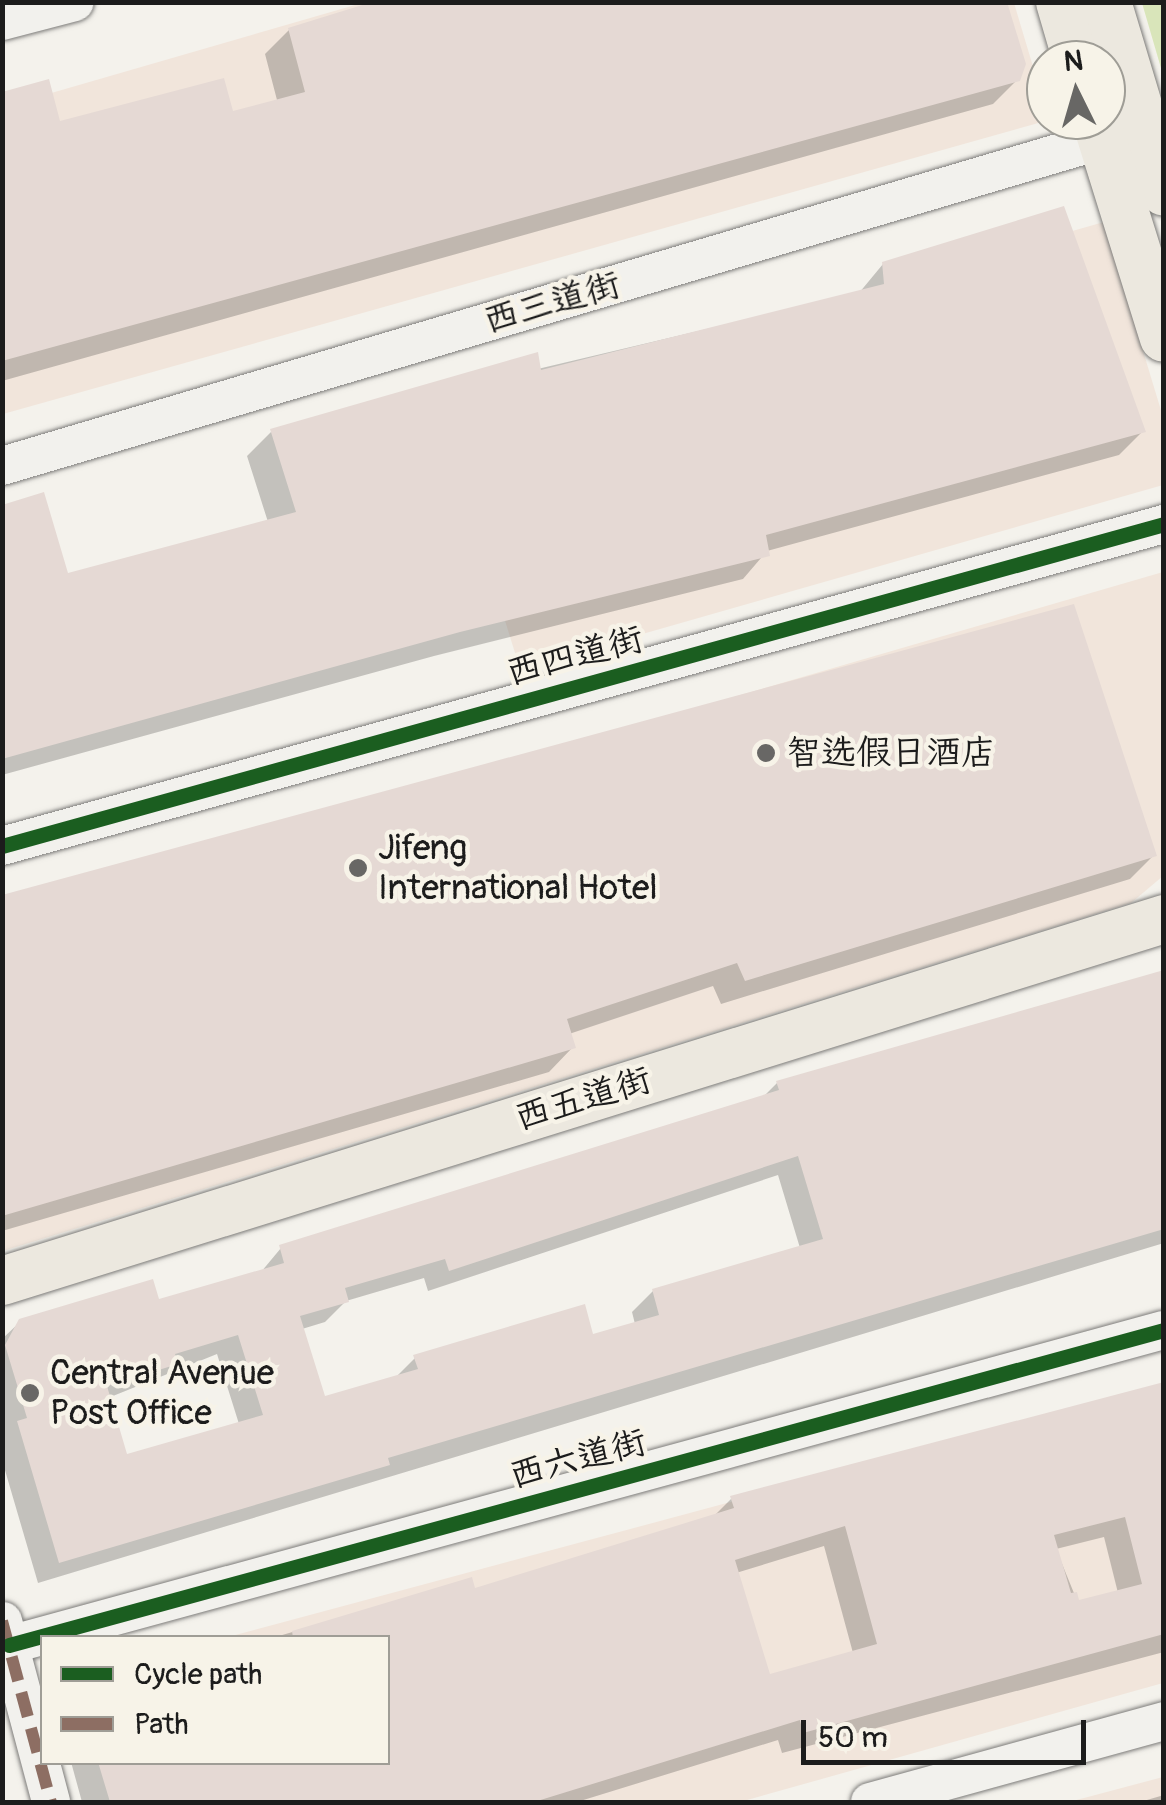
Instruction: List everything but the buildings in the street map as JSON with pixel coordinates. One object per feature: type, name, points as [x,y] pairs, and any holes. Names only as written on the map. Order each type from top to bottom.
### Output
[{"type":"main road","points":[[1060,2],[1072,40]]},
{"type":"main road","points":[[1106,2],[1164,192]]},
{"type":"main road","points":[[1102,140],[1164,338]]},
{"type":"main road","name":"西五道街","points":[[2,1281],[1164,919]]},
{"type":"street","points":[[2,21],[75,2]]},
{"type":"street","name":"西三道街","points":[[2,466],[1066,140]]},
{"type":"street","name":"西四道街","points":[[2,846],[1164,524]]},
{"type":"street","name":"西六道街","points":[[6,1633],[1164,1330]]},
{"type":"street","points":[[6,1633],[40,1761]]},
{"type":"street","points":[[870,1802],[1164,1721]]},
{"type":"street","points":[[41,1765],[51,1802]]},
{"type":"shaded area","points":[[362,3],[1014,3],[1026,43],[1026,126],[3,414],[3,107]]},
{"type":"shaded area","points":[[1104,222],[1163,417],[1163,485],[520,669],[440,411]]},
{"type":"shaded area","points":[[1163,572],[1163,876],[1131,903],[3,1251],[3,910]]},
{"type":"shaded area","points":[[1163,1386],[1163,1683],[740,1802],[119,1802],[109,1765],[390,1765],[390,1635],[235,1635]]},
{"type":"shaded area","points":[[1163,1777],[1163,1802],[1069,1802]]},
{"type":"green space","points":[[1142,3],[1163,3],[1163,75]]},
{"type":"marked path","points":[[2,1621],[40,1761]]},
{"type":"marked path","points":[[41,1765],[51,1802]]},
{"type":"cycle path","points":[[2,846],[1164,524]]},
{"type":"cycle path","points":[[46,1635],[1164,1330]]},
{"type":"cycle path","points":[[9,1645],[40,1637]]},
{"type":"place","name":"智选假日酒店","points":[[766,753]]},
{"type":"place","name":"Jifeng International Hotel","points":[[358,868]]},
{"type":"place","name":"Central Avenue Post Office","points":[[30,1393]]}]
